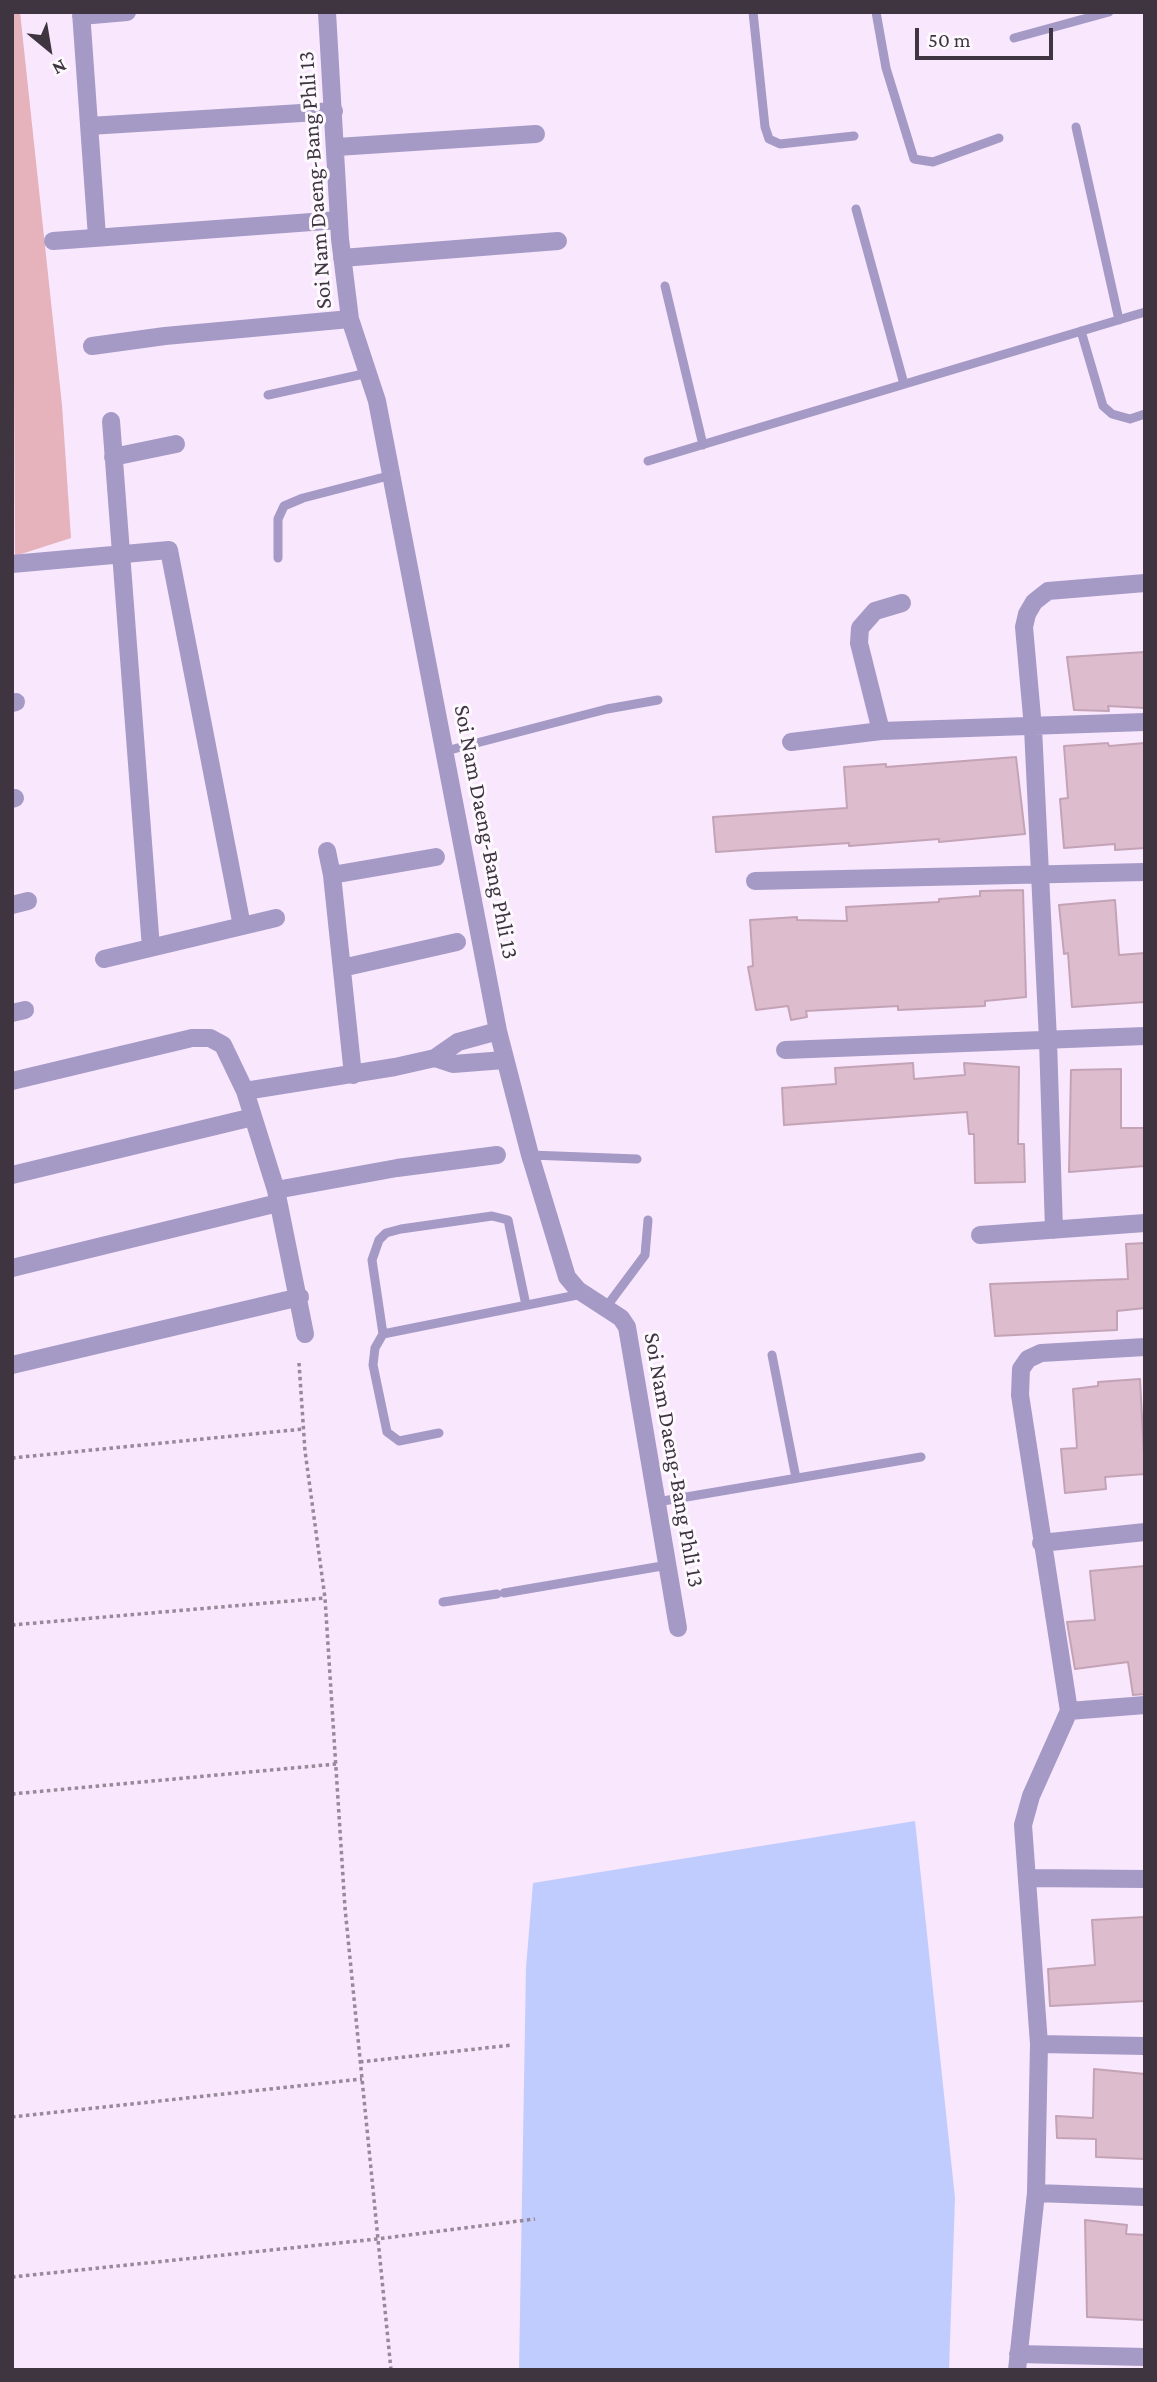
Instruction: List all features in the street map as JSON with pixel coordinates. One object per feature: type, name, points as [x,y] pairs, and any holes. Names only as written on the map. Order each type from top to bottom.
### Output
[{"type":"street","points":[[97,237],[81,14],[127,12]]},
{"type":"street","name":"Soi Nam Daeng-Bang Phli 13","points":[[327,12],[337,148],[339,220],[351,319],[370,372],[392,475],[504,1060],[567,1277],[584,1294],[607,1306],[627,1327],[678,1628]]},
{"type":"street","points":[[89,127],[334,111]]},
{"type":"street","points":[[337,148],[536,134]]},
{"type":"street","points":[[53,241],[339,220]]},
{"type":"street","points":[[342,258],[558,241]]},
{"type":"street","points":[[92,346],[166,335],[351,319]]},
{"type":"street","points":[[111,421],[151,948]]},
{"type":"street","points":[[113,457],[176,444]]},
{"type":"street","points":[[12,564],[169,550],[242,926]]},
{"type":"street","points":[[1054,1230],[1033,728],[1024,627],[1034,602],[1048,591],[1145,583]]},
{"type":"street","points":[[881,731],[859,643],[860,628],[875,611],[902,603]]},
{"type":"street","points":[[791,742],[881,731],[1033,728],[1145,722]]},
{"type":"street","points":[[327,851],[332,875],[353,1075]]},
{"type":"street","points":[[332,875],[436,857]]},
{"type":"street","points":[[755,881],[1145,872]]},
{"type":"street","points":[[103,959],[276,918]]},
{"type":"street","points":[[341,968],[457,942]]},
{"type":"street","points":[[246,1091],[353,1075],[435,1058],[458,1042],[498,1031]]},
{"type":"street","points":[[785,1050],[1145,1036]]},
{"type":"street","points":[[12,1081],[192,1038],[210,1038],[223,1045],[246,1091],[277,1196],[300,1297],[305,1334]]},
{"type":"street","points":[[435,1058],[453,1064],[504,1060]]},
{"type":"street","points":[[12,1175],[253,1117]]},
{"type":"street","points":[[12,1268],[277,1196],[397,1168],[497,1155]]},
{"type":"street","points":[[981,1235],[1145,1223]]},
{"type":"street","points":[[12,1365],[300,1297]]},
{"type":"street","points":[[1145,1347],[1041,1353],[1028,1359],[1021,1369],[1020,1395],[1069,1711],[1031,1796],[1023,1825],[1039,2044],[1036,2193],[1018,2362],[1145,2357]]},
{"type":"street","points":[[1041,1543],[1145,1532]]},
{"type":"street","points":[[1069,1711],[1145,1705]]},
{"type":"street","points":[[1028,1878],[1145,1879]]},
{"type":"street","points":[[1039,2044],[1145,2046]]},
{"type":"street","points":[[1036,2193],[1145,2197]]},
{"type":"lane","points":[[753,12],[765,127],[769,139],[780,144],[854,136]]},
{"type":"lane","points":[[876,12],[886,68],[914,159],[933,162],[999,138]]},
{"type":"lane","points":[[1014,38],[1109,12]]},
{"type":"lane","points":[[1076,127],[1119,320]]},
{"type":"lane","points":[[856,209],[904,384]]},
{"type":"lane","points":[[665,286],[703,444]]},
{"type":"lane","points":[[648,461],[1145,312]]},
{"type":"lane","points":[[1081,331],[1103,406],[1111,414],[1130,419],[1145,414]]},
{"type":"lane","points":[[268,395],[370,372]]},
{"type":"lane","points":[[278,558],[278,519],[284,506],[303,498],[392,475]]},
{"type":"lane","points":[[446,751],[607,709],[658,700]]},
{"type":"lane","points":[[530,1155],[637,1159]]},
{"type":"lane","points":[[439,1433],[398,1441],[387,1432],[373,1365],[374,1348],[383,1334],[372,1260],[379,1240],[386,1233],[401,1228],[492,1216],[508,1220],[526,1305]]},
{"type":"lane","points":[[607,1306],[645,1255],[648,1220]]},
{"type":"lane","points":[[383,1334],[584,1294]]},
{"type":"lane","points":[[772,1355],[796,1478]]},
{"type":"lane","points":[[657,1502],[921,1457]]},
{"type":"lane","points":[[443,1602],[668,1565]]},
{"type":"path","points":[[299,1363],[303,1429],[325,1598],[345,1908],[391,2370]]},
{"type":"path","points":[[12,1458],[303,1429]]},
{"type":"path","points":[[12,1625],[325,1598]]},
{"type":"path","points":[[12,1794],[336,1764]]},
{"type":"path","points":[[360,2062],[512,2045]]},
{"type":"path","points":[[12,2117],[362,2079]]},
{"type":"path","points":[[12,2277],[377,2239],[535,2219]]},
{"type":"shaded area","points":[[12,12],[20,12],[62,405],[71,538],[15,556]]},
{"type":"water","points":[[915,1821],[955,2198],[949,2370],[519,2370],[526,1968],[533,1883]]},
{"type":"building","points":[[1145,652],[1145,708],[1108,706],[1109,711],[1074,710],[1067,657]]},
{"type":"building","points":[[1108,743],[1109,746],[1145,743],[1145,848],[1115,850],[1115,844],[1064,848],[1060,799],[1068,798],[1064,746]]},
{"type":"building","points":[[1016,757],[1025,834],[939,842],[939,839],[849,846],[849,843],[716,852],[713,817],[847,808],[844,767],[886,764],[886,767]]},
{"type":"building","points":[[1023,890],[1026,997],[985,1001],[985,1006],[898,1010],[898,1006],[806,1011],[807,1017],[791,1020],[788,1006],[756,1010],[748,967],[753,966],[750,920],[797,917],[797,920],[847,921],[846,907],[939,902],[939,899],[980,896],[980,891]]},
{"type":"building","points":[[1115,900],[1119,955],[1145,953],[1145,1002],[1072,1007],[1068,953],[1064,954],[1059,905]]},
{"type":"building","points":[[913,1063],[914,1079],[965,1075],[964,1063],[1019,1067],[1018,1144],[1024,1144],[1025,1182],[975,1183],[974,1134],[969,1134],[967,1112],[784,1125],[782,1088],[836,1084],[835,1068]]},
{"type":"building","points":[[1121,1069],[1121,1128],[1145,1128],[1145,1166],[1069,1172],[1071,1070]]},
{"type":"building","points":[[1145,1243],[1145,1308],[1117,1311],[1117,1330],[995,1336],[990,1284],[1128,1279],[1126,1244]]},
{"type":"building","points":[[1140,1379],[1145,1474],[1105,1477],[1106,1489],[1065,1493],[1061,1449],[1077,1448],[1073,1389],[1098,1386],[1098,1382]]},
{"type":"building","points":[[1145,1566],[1145,1694],[1133,1695],[1128,1662],[1075,1669],[1067,1622],[1095,1620],[1090,1571]]},
{"type":"building","points":[[1145,1917],[1145,2001],[1050,2006],[1048,1969],[1095,1965],[1092,1920]]},
{"type":"building","points":[[1094,2069],[1145,2074],[1145,2159],[1096,2157],[1096,2139],[1057,2138],[1056,2116],[1093,2118]]},
{"type":"building","points":[[1085,2220],[1127,2225],[1126,2234],[1145,2235],[1145,2320],[1087,2317]]}]
